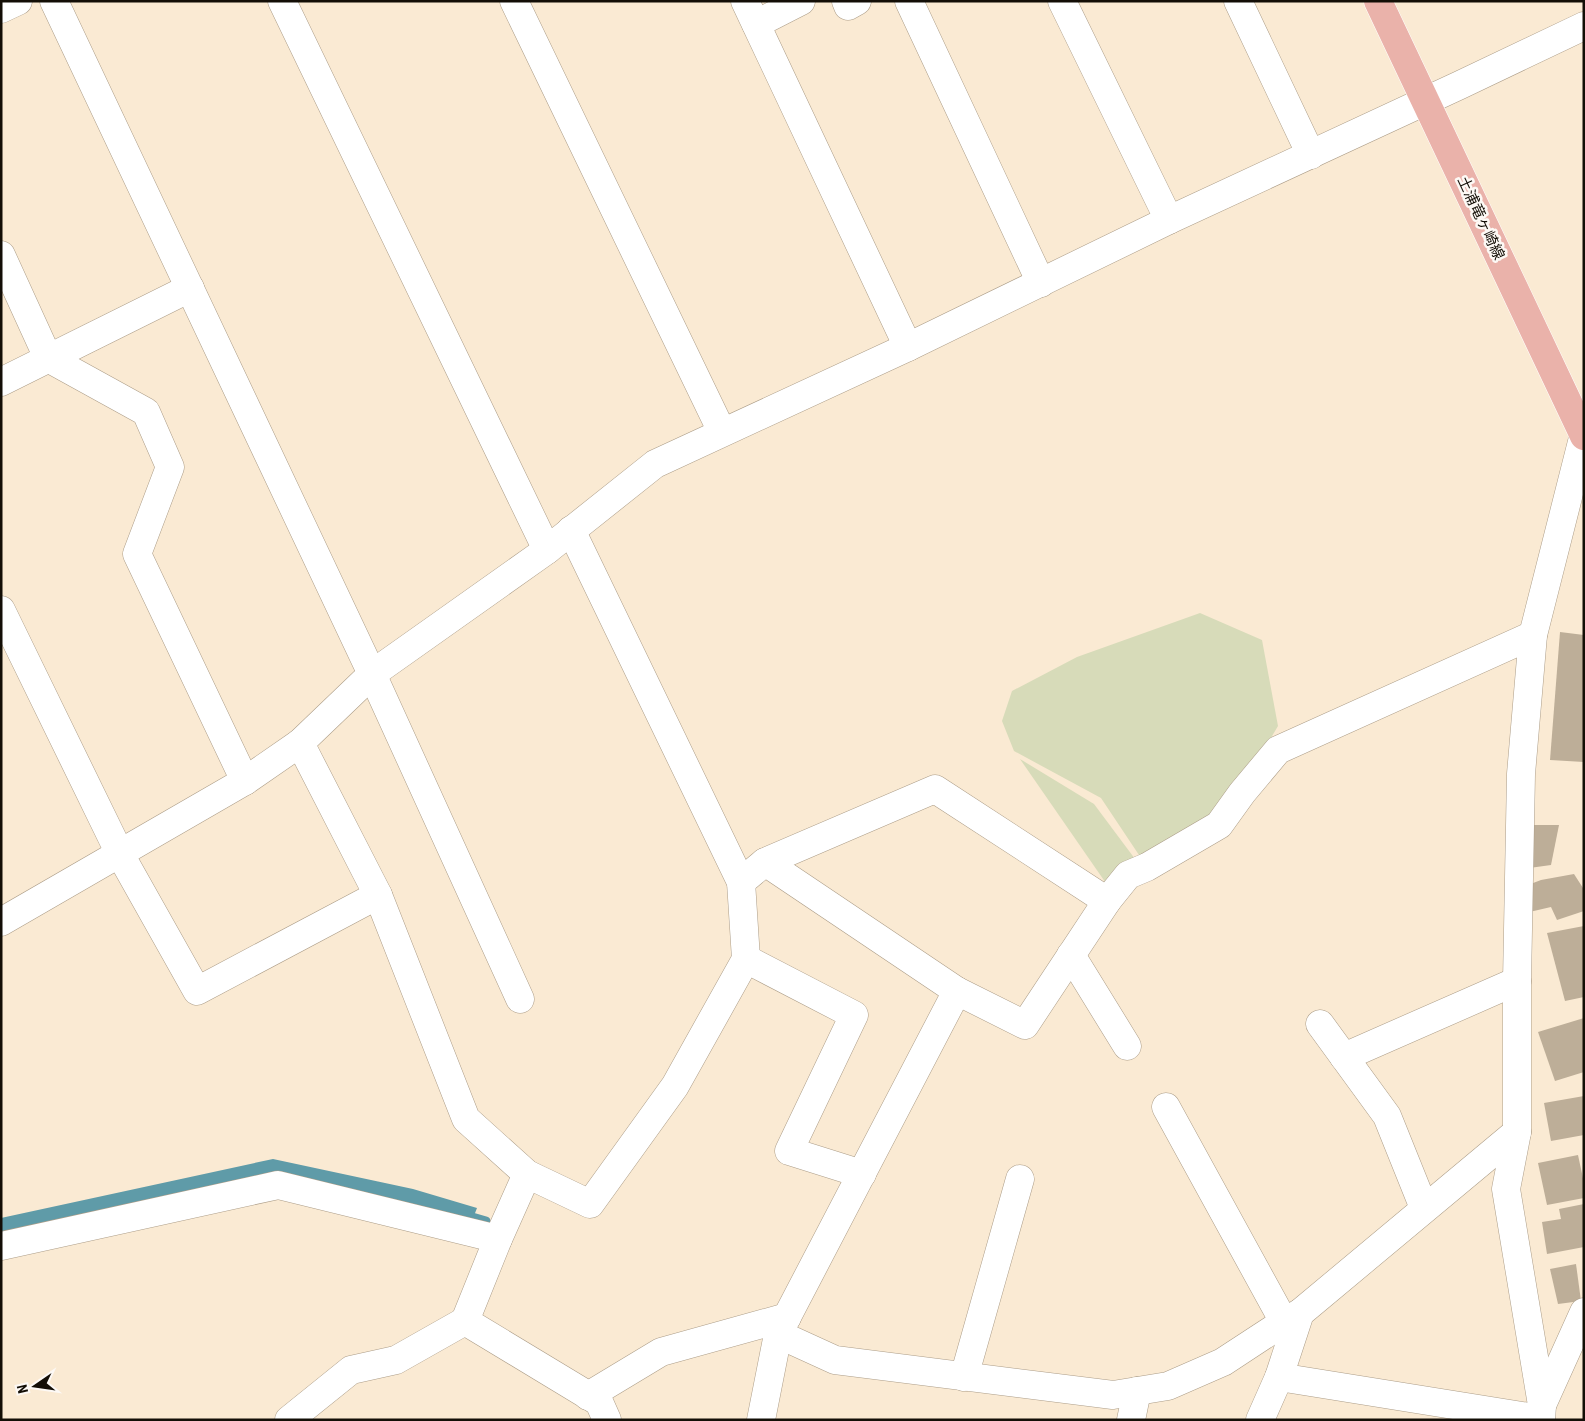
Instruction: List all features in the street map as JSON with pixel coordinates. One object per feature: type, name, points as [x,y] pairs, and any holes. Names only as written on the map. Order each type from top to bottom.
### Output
[{"type":"main road","name":"土浦竜ヶ崎線","points":[[1378,1],[1584,435]]},
{"type":"street","points":[[1,9],[18,1]]},
{"type":"street","points":[[54,1],[372,674],[520,998]]},
{"type":"street","points":[[282,1],[547,550]]},
{"type":"street","points":[[514,1],[722,432]]},
{"type":"street","points":[[802,1],[751,12],[908,348]]},
{"type":"street","points":[[846,1],[848,6],[857,1]]},
{"type":"street","points":[[909,1],[1041,283]]},
{"type":"street","points":[[1062,1],[1170,220]]},
{"type":"street","points":[[1238,1],[1311,155]]},
{"type":"street","points":[[1,922],[245,781],[300,743],[372,674],[547,550],[655,464],[908,348],[1170,220],[1425,100],[1460,86],[1584,26]]},
{"type":"street","points":[[1,255],[48,358],[146,412],[170,467],[137,554],[245,781]]},
{"type":"street","points":[[1,382],[190,288]]},
{"type":"street","points":[[1541,1415],[1506,1189],[1517,1132],[1517,981],[1521,774],[1533,635],[1584,435]]},
{"type":"street","points":[[300,743],[378,895],[466,1119],[527,1174],[590,1204],[675,1086],[746,959],[740,882],[571,530]]},
{"type":"street","points":[[1,610],[120,854],[197,991],[378,895]]},
{"type":"street","points":[[765,862],[957,991],[1025,1026],[1107,900],[1128,875],[1147,867],[1219,825],[1242,793],[1278,750],[1533,635]]},
{"type":"street","points":[[740,882],[765,862],[935,789],[1107,900]]},
{"type":"street","points":[[1071,955],[1127,1046]]},
{"type":"street","points":[[746,959],[854,1015],[789,1151],[862,1174]]},
{"type":"street","points":[[1344,1057],[1517,981]]},
{"type":"street","points":[[761,1420],[783,1326],[957,991]]},
{"type":"street","points":[[1320,1024],[1387,1116],[1424,1208]]},
{"type":"street","points":[[1166,1107],[1292,1317],[1279,1377],[1260,1420]]},
{"type":"street","points":[[588,1396],[661,1352],[783,1326],[834,1360],[1113,1395],[1168,1386],[1223,1362],[1292,1317],[1517,1132]]},
{"type":"street","points":[[289,1420],[351,1370],[396,1360],[465,1321],[527,1174]]},
{"type":"street","points":[[964,1377],[1020,1179]]},
{"type":"street","points":[[1,1246],[278,1185],[498,1239]]},
{"type":"street","points":[[1541,1415],[1584,1312]]},
{"type":"street","points":[[465,1321],[599,1402],[607,1420]]},
{"type":"street","points":[[1279,1377],[1541,1415]]},
{"type":"street","points":[[1131,1420],[1137,1391]]},
{"type":"green space","points":[[1200,613],[1262,640],[1278,726],[1219,825],[1147,867],[1101,798],[1014,751],[1002,721],[1012,691],[1077,657]]},
{"type":"green space","points":[[1020,759],[1094,804],[1138,863],[1110,889]]},
{"type":"water","points":[[273,1159],[413,1189],[477,1208],[470,1226],[275,1177],[1,1237],[1,1218]]},
{"type":"building","points":[[1560,632],[1584,635],[1584,762],[1550,760]]},
{"type":"building","points":[[1518,825],[1559,825],[1551,865],[1523,869]]},
{"type":"building","points":[[1574,874],[1583,888],[1584,911],[1557,920],[1551,907],[1521,914],[1520,888],[1541,880]]},
{"type":"building","points":[[1584,926],[1584,997],[1565,1001],[1547,933]]},
{"type":"building","points":[[1584,1018],[1584,1072],[1555,1081],[1538,1032]]},
{"type":"building","points":[[1584,1096],[1584,1135],[1551,1141],[1544,1103]]},
{"type":"building","points":[[1578,1155],[1584,1183],[1584,1198],[1547,1205],[1538,1163]]},
{"type":"building","points":[[1584,1204],[1584,1247],[1547,1254],[1542,1222],[1561,1219],[1559,1209]]},
{"type":"building","points":[[1576,1264],[1581,1301],[1558,1304],[1550,1269]]},
{"type":"waterway","points":[[462,1214],[486,1221]]}]
